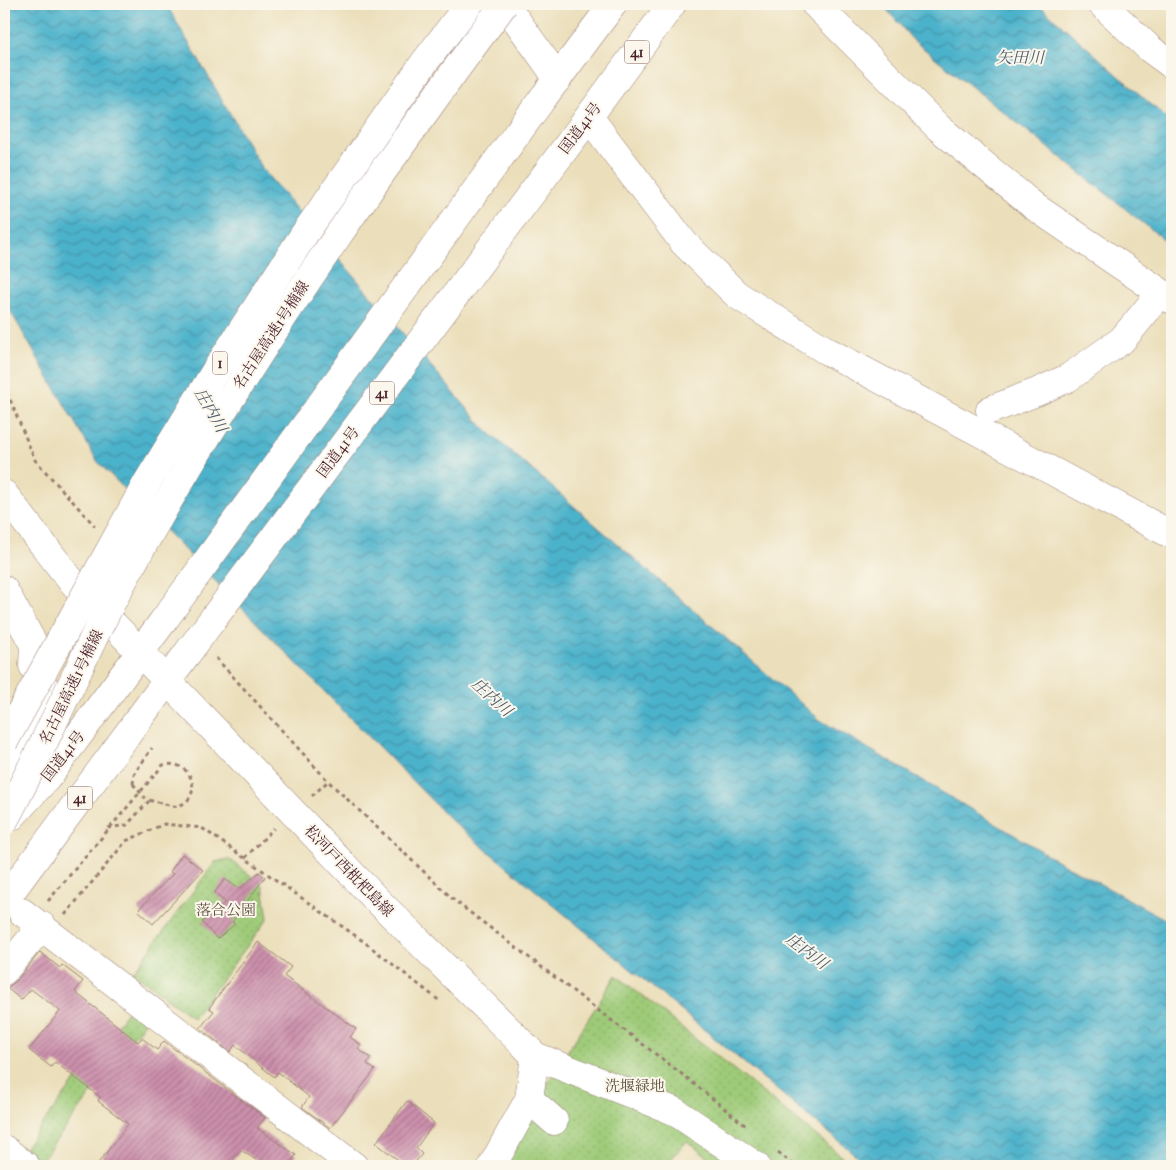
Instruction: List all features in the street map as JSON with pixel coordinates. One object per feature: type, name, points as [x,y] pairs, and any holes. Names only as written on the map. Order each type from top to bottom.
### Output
[{"type":"main road","name":"名古屋高速1号楠線","points":[[4,742],[148,481],[214,373],[305,233],[424,63],[469,4]]},
{"type":"main road","name":"名古屋高速1号楠線","points":[[4,821],[26,781],[96,633],[171,497],[236,390],[326,252],[504,4]]},
{"type":"main road","points":[[504,4],[557,79]]},
{"type":"main road","name":"国道41号","points":[[4,826],[47,778],[613,4]]},
{"type":"main road","name":"国道41号","points":[[4,971],[36,919],[166,680],[199,651],[672,4]]},
{"type":"main road","points":[[815,4],[939,128],[1035,207],[1166,297],[1122,340],[1068,378],[990,410]]},
{"type":"main road","points":[[1102,4],[1150,49],[1172,65]]},
{"type":"main road","points":[[589,117],[684,243],[737,295],[827,351],[1172,535]]},
{"type":"main road","name":"松河戸西枇杷島線","points":[[4,494],[69,578],[375,898],[535,1056],[674,1111],[764,1157]]},
{"type":"main road","points":[[4,590],[34,646],[33,666],[56,707],[4,783]]},
{"type":"main road","points":[[36,919],[354,1166]]},
{"type":"main road","points":[[492,1166],[529,1099],[535,1056]]},
{"type":"main road","points":[[529,1099],[554,1121]]},
{"type":"main road","points":[[4,1150],[26,1166]]},
{"type":"path","points":[[4,384],[35,460],[96,526]]},
{"type":"path","points":[[199,651],[328,781],[455,901],[687,1078],[749,1128]]},
{"type":"path","points":[[36,919],[42,907],[108,828],[157,770],[163,765],[170,763],[183,766],[191,775],[193,786],[191,794],[185,802],[176,806],[149,801],[133,784],[134,774],[155,744]]},
{"type":"path","points":[[108,828],[127,825],[149,801]]},
{"type":"path","points":[[245,858],[292,811]]},
{"type":"path","points":[[36,919],[126,842],[164,824],[202,828],[363,941],[447,1006]]},
{"type":"path","points":[[764,1157],[795,1166]]},
{"type":"green space","name":"落合公園","points":[[229,859],[263,885],[268,918],[193,1018],[133,972],[215,862]]},
{"type":"green space","name":"洗堰緑地","points":[[616,975],[854,1166],[718,1166],[687,1141],[665,1166],[505,1166],[550,1079]]},
{"type":"green space","points":[[130,1008],[146,1021],[40,1162],[23,1150]]},
{"type":"water","name":"庄内川","points":[[4,4],[166,4],[263,170],[485,429],[820,720],[1060,862],[1172,923],[1172,1166],[869,1166],[454,823],[97,461],[4,300]]},
{"type":"water","name":"矢田川","points":[[882,4],[1038,4],[1172,123],[1172,246],[913,40]]},
{"type":"building","points":[[182,854],[203,870],[153,924],[138,910],[173,874],[170,872]]},
{"type":"building","points":[[259,872],[265,877],[232,922],[235,924],[217,939],[202,922],[225,902],[214,893],[225,879],[239,889]]},
{"type":"building","points":[[258,942],[291,967],[284,976],[356,1029],[350,1037],[361,1045],[358,1049],[371,1058],[367,1064],[375,1070],[330,1128],[302,1107],[309,1097],[278,1072],[274,1077],[235,1045],[230,1052],[200,1028],[214,1011],[209,1008]]},
{"type":"building","points":[[40,952],[60,968],[62,965],[83,981],[75,992],[138,1042],[142,1038],[157,1050],[164,1041],[265,1118],[257,1128],[296,1155],[288,1166],[265,1166],[241,1150],[228,1166],[96,1166],[128,1124],[98,1101],[100,1097],[55,1062],[51,1067],[29,1050],[60,1011],[31,989],[21,1000],[7,988],[16,981]]},
{"type":"building","points":[[407,1101],[434,1123],[416,1148],[422,1154],[412,1166],[406,1166],[376,1143]]}]
